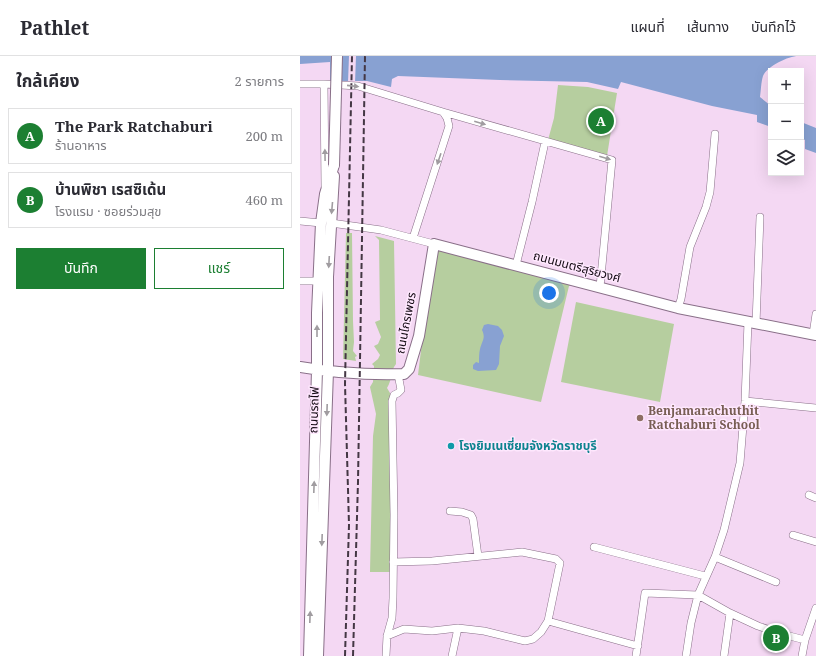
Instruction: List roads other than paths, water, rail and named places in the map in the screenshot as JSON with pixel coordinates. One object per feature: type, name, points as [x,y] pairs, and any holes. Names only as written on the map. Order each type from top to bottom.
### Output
[{"type":"main road","name":"ถนนรถไฟ","points":[[309,656],[318,281],[326,223],[334,190],[337,56]]},
{"type":"main road","name":"ถนนรถไฟ","points":[[318,656],[328,371],[328,277],[325,194],[334,165]]},
{"type":"main road","name":"ถนนมนตรีสุริยวงศ์","points":[[434,244],[516,264],[678,308],[815,335]]},
{"type":"main road","name":"ถนนไกรเพชร","points":[[397,374],[404,374],[409,369],[412,361],[418,336],[434,244]]},
{"type":"main road","points":[[300,367],[328,371],[397,374]]},
{"type":"street","points":[[300,84],[358,86],[545,142],[612,160],[600,287]]},
{"type":"street","points":[[324,84],[325,194]]},
{"type":"street","points":[[413,238],[449,126],[447,118],[443,112]]},
{"type":"street","points":[[678,308],[681,299],[690,247],[706,207],[710,192],[715,134]]},
{"type":"street","points":[[516,264],[532,202],[545,142]]},
{"type":"street","points":[[686,656],[691,623],[698,595],[705,576],[715,557],[728,516],[740,463],[760,217]]},
{"type":"street","name":"ถนนมนตรีสุริยวงศ์","points":[[300,220],[385,231],[434,244]]},
{"type":"street","points":[[300,281],[318,281]]},
{"type":"street","points":[[815,335],[816,314]]},
{"type":"street","points":[[386,656],[387,636],[392,618],[394,514],[392,401],[394,395],[400,390],[397,374]]},
{"type":"street","points":[[745,401],[816,408]]},
{"type":"street","points":[[450,511],[462,512],[471,515],[473,519],[478,556]]},
{"type":"street","points":[[793,535],[816,542]]},
{"type":"street","points":[[594,547],[705,576]]},
{"type":"street","points":[[387,636],[404,629],[432,631],[458,628],[484,631],[525,640],[533,639],[541,632],[548,621],[560,563],[556,559],[522,552],[432,561],[393,562]]},
{"type":"street","points":[[715,557],[776,582]]},
{"type":"street","points":[[636,656],[645,593],[698,595],[730,613],[758,626],[805,640]]},
{"type":"street","points":[[802,656],[805,640],[816,608]]},
{"type":"street","points":[[724,656],[730,613]]},
{"type":"street","points":[[548,621],[638,646]]},
{"type":"street","points":[[452,656],[458,628]]},
{"type":"water","points":[[300,56],[794,56],[768,68],[763,76],[760,97],[768,104],[768,126],[757,122],[757,115],[712,106],[621,82],[618,89],[587,82],[398,76],[392,79],[391,87],[367,81],[330,81],[330,62],[300,64]]},
{"type":"water","points":[[804,123],[816,128],[816,153],[805,149]]},
{"type":"water","points":[[488,324],[498,326],[502,330],[504,336],[500,346],[499,364],[496,370],[478,371],[473,369],[473,365],[476,362],[479,363],[480,351],[484,337],[482,330],[484,325]]},
{"type":"railway","points":[[345,656],[349,525],[345,384],[352,56]]},
{"type":"railway","points":[[353,656],[358,482],[365,56]]},
{"type":"place","name":"The Park Ratchaburi","points":[[601,121]]},
{"type":"place","name":"Benjamarachuthit Ratchaburi School","points":[[640,418]]},
{"type":"place","name":"โรงยิมเนเซี่ยมจังหวัดราชบุรี","points":[[451,446]]},
{"type":"place","name":"บ้านพิชา เรสซิเด้น","points":[[776,638]]}]
